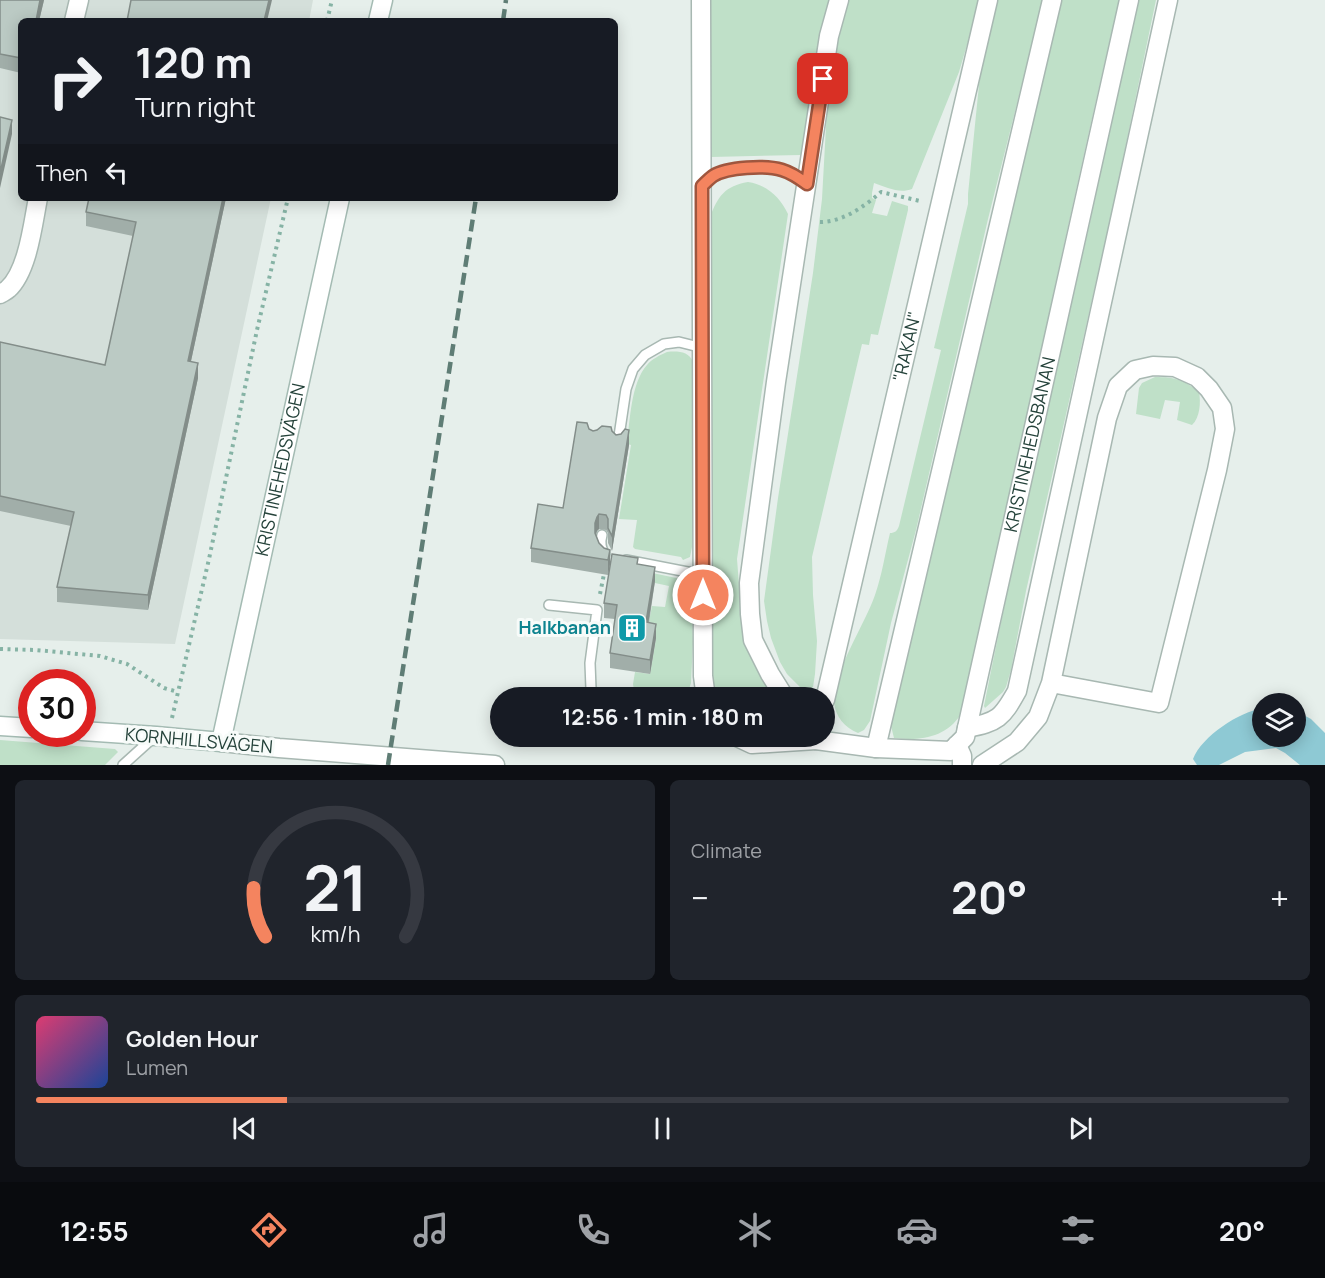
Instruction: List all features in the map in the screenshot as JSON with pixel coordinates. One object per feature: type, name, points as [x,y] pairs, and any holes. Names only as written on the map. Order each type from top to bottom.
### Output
[{"type":"street","points":[[75,18],[79,0]]},
{"type":"street","points":[[379,18],[383,0]]},
{"type":"street","points":[[778,687],[753,640],[749,583],[776,382],[829,36],[839,0]]},
{"type":"street","name":"\"RAKAN\"","points":[[828,687],[988,0]]},
{"type":"street","points":[[876,748],[1053,0]]},
{"type":"street","name":"KRISTINEHEDSBANAN","points":[[957,745],[965,737],[1129,0]]},
{"type":"street","points":[[967,728],[993,722],[1005,712],[1017,691],[1168,0]]},
{"type":"street","points":[[701,5],[704,687]]},
{"type":"street","points":[[0,294],[9,289],[25,260],[37,201]]},
{"type":"street","name":"KRISTINEHEDSVÄGEN","points":[[221,742],[339,201]]},
{"type":"street","points":[[982,765],[1017,742],[1038,717],[1051,683],[1107,418],[1119,386],[1135,370],[1153,366],[1174,368],[1197,377],[1209,389],[1222,408],[1225,429],[1217,470],[1159,703],[1051,683]]},
{"type":"street","points":[[0,726],[18,727]]},
{"type":"street","name":"KORNHILLSVÄGEN","points":[[96,732],[495,765]]},
{"type":"street","points":[[835,741],[876,748],[951,752],[957,745],[962,756],[962,765]]},
{"type":"lane","points":[[702,186],[713,176],[729,170],[758,167],[780,169],[807,184]]},
{"type":"lane","points":[[618,443],[626,389],[633,369],[645,355],[664,344],[679,342],[702,348]]},
{"type":"lane","points":[[613,425],[621,418]]},
{"type":"lane","points":[[602,535],[600,542],[607,557],[703,575]]},
{"type":"lane","points":[[549,605],[597,610],[591,687]]},
{"type":"lane","points":[[123,765],[162,736]]},
{"type":"path","points":[[328,18],[332,0]]},
{"type":"path","points":[[802,221],[826,222],[842,217],[870,202],[881,192],[940,207]]},
{"type":"path","points":[[162,736],[178,692],[287,201]]},
{"type":"path","points":[[597,610],[607,557]]},
{"type":"path","points":[[0,649],[100,656],[127,664],[164,688],[178,692]]},
{"type":"shaded area","points":[[0,0],[313,0],[310,18],[18,18],[18,201],[270,201],[175,644],[0,639]]},
{"type":"green space","points":[[711,0],[830,0],[801,155],[711,157]]},
{"type":"green space","points":[[847,0],[978,0],[959,72],[912,189],[897,190],[874,183],[872,198],[876,200],[872,213],[887,216],[892,201],[908,206],[908,210],[878,335],[871,334],[869,345],[862,344],[812,557],[817,641],[815,674],[813,687],[800,687],[787,674],[780,662],[771,638],[764,601],[813,273],[822,199],[828,90]]},
{"type":"green space","points":[[998,0],[1043,0],[988,219],[916,530],[891,623],[870,721],[864,730],[858,733],[845,725],[839,717],[835,707],[835,691],[843,663],[875,595],[890,533],[896,531],[899,526],[941,350],[934,348],[968,204],[980,75]]},
{"type":"green space","points":[[1060,0],[1119,0],[961,714],[948,728],[932,736],[913,739],[894,738],[891,726],[893,706]]},
{"type":"green space","points":[[1137,0],[1156,0],[1113,207],[1026,591],[1011,670],[1003,692],[985,708],[1009,585]]},
{"type":"green space","points":[[748,182],[761,186],[781,202],[788,214],[737,559],[742,623],[768,687],[715,687],[711,675],[710,217],[723,193]]},
{"type":"green space","points":[[667,352],[686,354],[693,362],[692,547],[690,557],[683,560],[681,557],[635,549],[633,547],[637,520],[619,519],[631,445],[627,444],[634,392],[647,365]]},
{"type":"green space","points":[[1155,377],[1179,380],[1199,392],[1199,410],[1192,425],[1177,420],[1180,402],[1165,400],[1160,419],[1136,414],[1139,388],[1142,383]]},
{"type":"green space","points":[[638,570],[686,580],[691,585],[693,642],[690,687],[634,687],[635,672],[650,674],[656,639],[646,637],[652,606],[665,607],[669,586],[655,583]]},
{"type":"green space","points":[[0,740],[18,741],[18,747],[89,747],[115,749],[118,752],[105,765],[0,765]]},
{"type":"water","points":[[1252,710],[1252,747],[1306,747],[1306,716],[1311,719],[1325,733],[1325,765],[1300,765],[1276,748],[1245,752],[1219,765],[1197,765],[1193,759],[1204,742],[1222,726]]},
{"type":"building","points":[[0,0],[40,0],[37,18],[18,18],[18,57],[0,54]]},
{"type":"building","points":[[131,0],[269,0],[265,18],[128,18]]},
{"type":"building","points":[[0,117],[12,120],[0,173]]},
{"type":"building","points":[[88,201],[222,201],[188,361],[198,363],[148,595],[57,587],[74,512],[0,496],[0,342],[105,365],[136,222],[86,212]]},
{"type":"building","points":[[577,422],[587,423],[589,429],[593,431],[602,426],[611,427],[616,435],[621,434],[625,429],[629,430],[612,536],[606,515],[599,514],[595,523],[595,533],[599,543],[610,550],[608,560],[531,548],[538,504],[563,508]]},
{"type":"building","name":"Halkbanan","points":[[612,554],[638,558],[637,564],[655,567],[646,622],[656,624],[650,660],[610,653],[617,605],[604,603]]},
{"type":"railway","points":[[503,18],[506,0]]},
{"type":"railway","points":[[388,765],[476,201]]},
{"type":"place","name":"Halkbanan","points":[[632,628]]},
{"type":"route","points":[[703,595],[702,186],[713,176],[729,170],[758,167],[780,169],[807,184],[823,79]]}]
